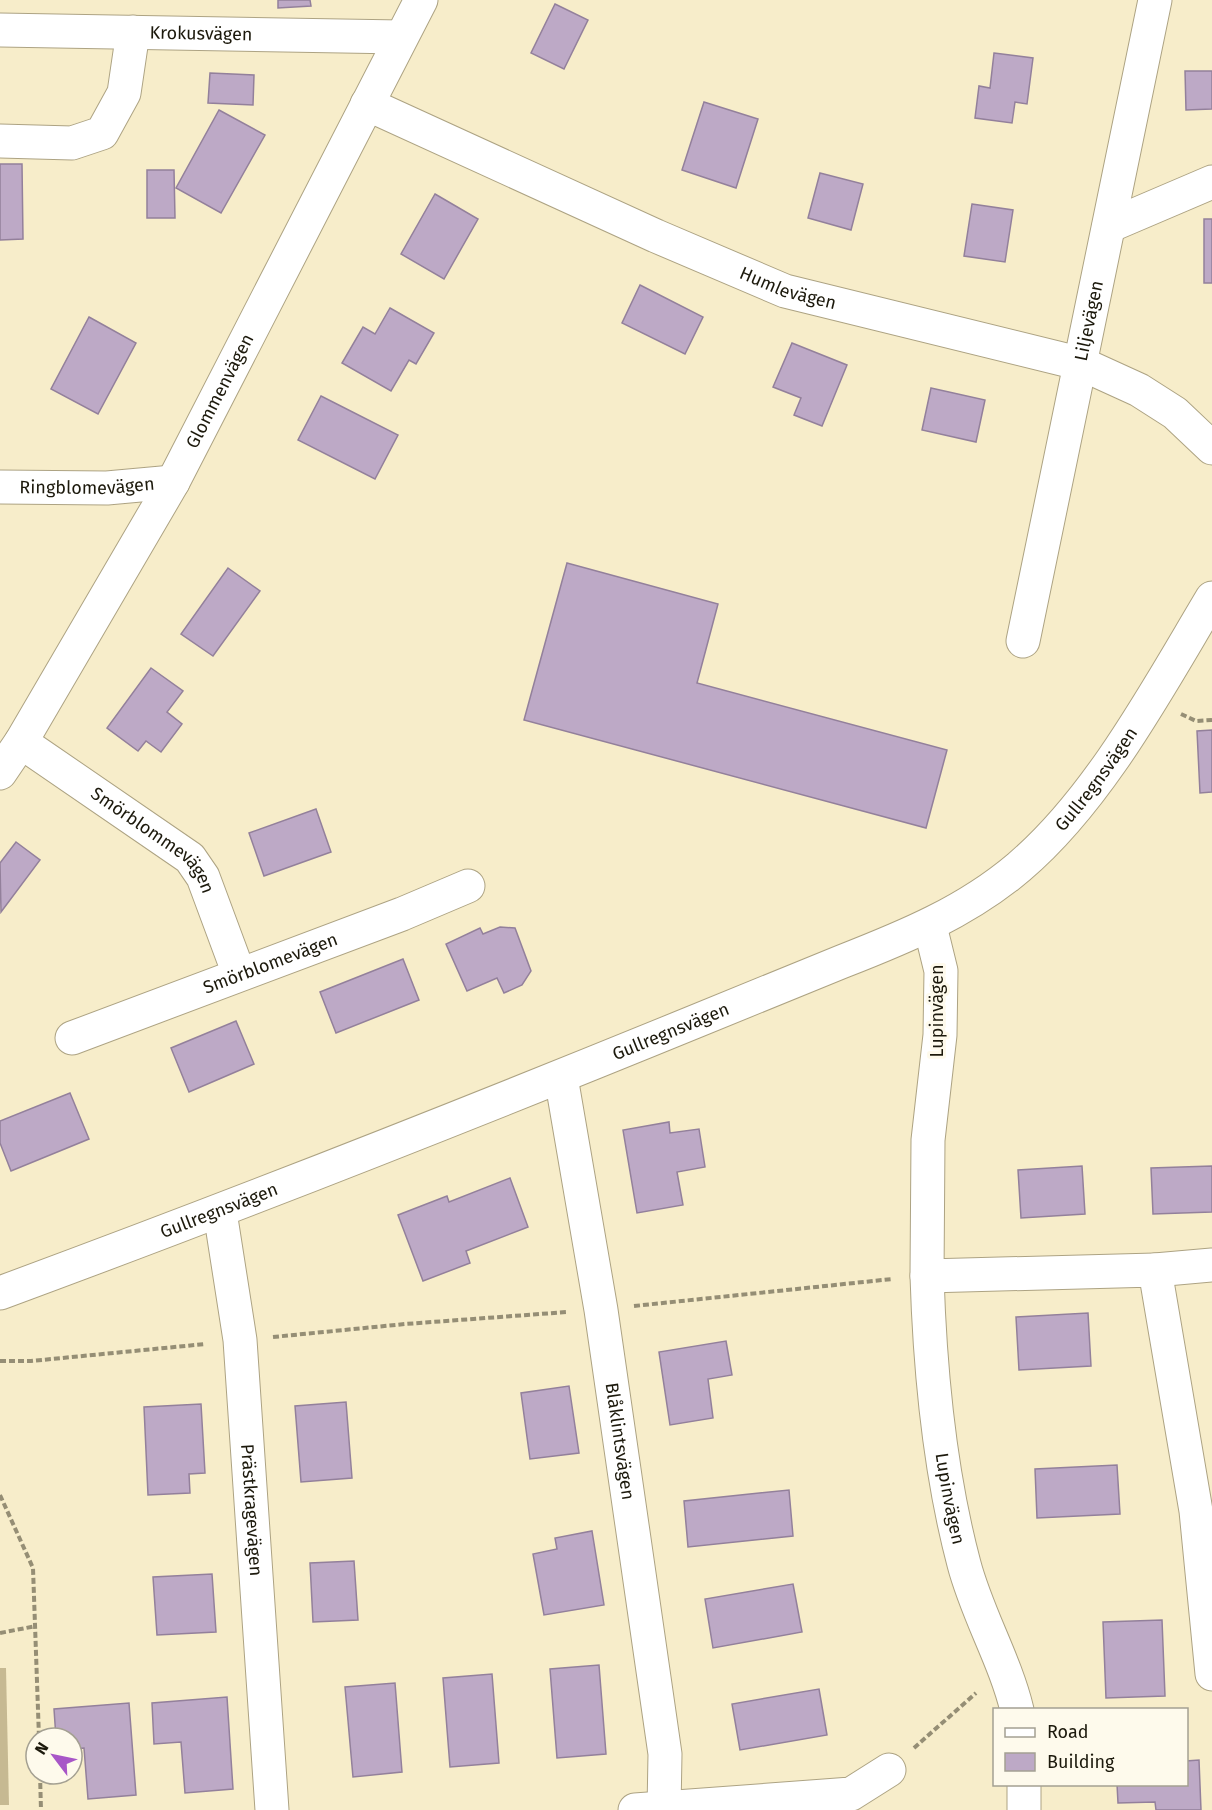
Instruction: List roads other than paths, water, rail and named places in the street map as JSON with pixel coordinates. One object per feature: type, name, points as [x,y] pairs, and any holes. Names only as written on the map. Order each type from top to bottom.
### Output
[{"type":"street","name":"Glommenvägen","points":[[0,773],[21,742],[173,482],[421,0]]},
{"type":"street","name":"Liljevägen","points":[[1023,641],[1082,364],[1155,0]]},
{"type":"street","name":"Krokusvägen","points":[[0,30],[401,37]]},
{"type":"street","points":[[0,141],[72,144],[102,133],[124,93],[133,32]]},
{"type":"street","name":"Humlevägen","points":[[367,104],[656,236],[785,291],[1082,364],[1138,390],[1175,413],[1212,448]]},
{"type":"street","points":[[1109,225],[1212,182]]},
{"type":"street","name":"Ringblomevägen","points":[[0,487],[107,488],[173,482]]},
{"type":"street","name":"Gullregnsvägen","points":[[0,1293],[220,1212],[561,1077],[930,926],[969,905],[1048,841],[1070,815],[1103,771],[1212,598]]},
{"type":"street","name":"Smörblommevägen","points":[[21,742],[190,858],[203,877],[239,974]]},
{"type":"street","name":"Smörblomevägen","points":[[72,1038],[402,914],[468,886]]},
{"type":"street","name":"Lupinvägen","points":[[930,926],[941,971],[940,1035],[928,1140],[927,1276],[936,1417],[950,1503],[965,1567],[1016,1708]]},
{"type":"street","name":"Blåklintsvägen","points":[[561,1077],[601,1310],[665,1754],[654,1809]]},
{"type":"street","name":"Prästkragevägen","points":[[220,1212],[240,1340],[272,1810]]},
{"type":"street","points":[[927,1276],[1155,1270],[1212,1265]]},
{"type":"street","points":[[1155,1270],[1196,1510],[1212,1674]]},
{"type":"street","points":[[654,1809],[851,1794],[889,1770]]},
{"type":"street","points":[[1024,1786],[1024,1810]]}]
